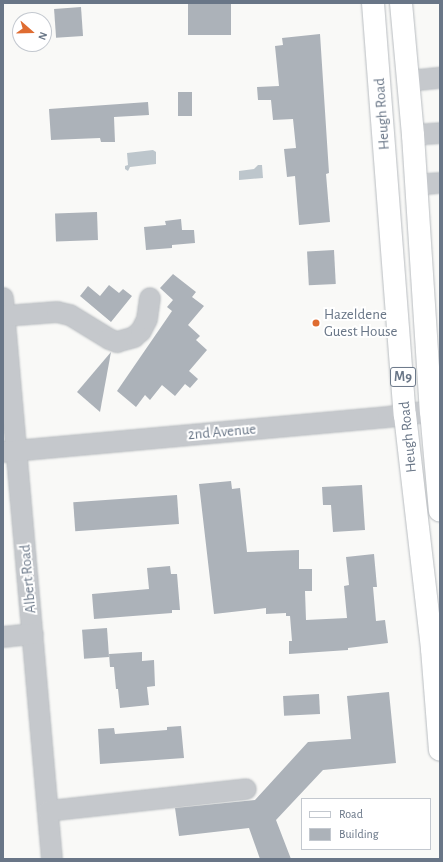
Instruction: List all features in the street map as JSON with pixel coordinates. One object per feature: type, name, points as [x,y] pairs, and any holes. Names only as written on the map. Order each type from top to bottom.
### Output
[{"type":"main road","name":"Heugh Road","points":[[371,3],[405,415],[432,650],[440,750]]},
{"type":"main road","name":"Heugh Road","points":[[401,3],[435,410],[440,512]]},
{"type":"street","points":[[408,81],[440,78]]},
{"type":"street","points":[[413,136],[440,133]]},
{"type":"street","points":[[416,185],[440,183]]},
{"type":"street","points":[[4,307],[57,312],[70,315],[109,339],[117,342],[134,337],[141,330],[147,319],[150,298]]},
{"type":"street","name":"Albert Road","points":[[4,307],[10,451],[33,634],[48,811],[54,858]]},
{"type":"street","name":"2nd Avenue","points":[[10,451],[405,415],[435,410]]},
{"type":"street","points":[[3,637],[33,634]]},
{"type":"street","points":[[48,811],[246,789]]},
{"type":"shaded area","points":[[153,150],[156,152],[156,164],[130,167],[128,171],[125,169],[125,166],[128,165],[127,153]]},
{"type":"shaded area","points":[[258,165],[262,165],[263,178],[239,180],[239,171],[254,169]]},
{"type":"building","points":[[188,3],[231,3],[231,35],[188,35]]},
{"type":"building","points":[[81,7],[83,36],[56,38],[54,9]]},
{"type":"building","points":[[320,34],[329,173],[326,174],[330,222],[299,225],[295,176],[287,177],[284,149],[296,148],[293,119],[273,120],[271,100],[258,100],[257,87],[279,86],[275,46],[283,45],[282,38]]},
{"type":"building","points":[[178,92],[192,92],[192,116],[178,116]]},
{"type":"building","points":[[148,102],[149,115],[114,117],[115,142],[101,142],[100,138],[51,140],[49,109]]},
{"type":"building","points":[[97,212],[98,240],[56,241],[55,213]]},
{"type":"building","points":[[181,219],[182,230],[194,230],[195,243],[172,245],[172,248],[146,250],[144,227],[166,225],[165,221]]},
{"type":"building","points":[[334,250],[336,284],[309,285],[307,251]]},
{"type":"building","points":[[173,274],[196,292],[192,297],[204,306],[188,325],[200,336],[196,340],[207,350],[189,371],[198,379],[190,388],[185,384],[175,396],[162,385],[150,400],[145,395],[136,407],[117,391],[172,311],[167,307],[173,300],[160,288]]},
{"type":"building","points":[[109,285],[119,293],[123,289],[132,296],[111,322],[80,296],[88,286],[100,296]]},
{"type":"building","points":[[111,352],[100,412],[77,392]]},
{"type":"building","points":[[231,481],[232,489],[240,488],[247,552],[299,550],[299,569],[312,569],[312,591],[305,591],[306,620],[347,618],[344,586],[349,585],[346,557],[374,554],[377,587],[373,587],[376,621],[385,620],[388,643],[348,648],[348,650],[289,654],[289,641],[292,641],[290,616],[286,616],[286,613],[266,614],[266,608],[214,614],[199,484]]},
{"type":"building","points":[[362,485],[365,530],[333,532],[331,505],[323,505],[322,487]]},
{"type":"building","points":[[177,495],[179,524],[75,531],[73,502]]},
{"type":"building","points":[[170,566],[171,574],[177,574],[180,610],[172,610],[172,613],[94,619],[92,594],[149,589],[147,568]]},
{"type":"building","points":[[107,628],[109,657],[84,659],[82,630]]},
{"type":"building","points":[[142,652],[142,661],[154,660],[155,686],[147,687],[149,705],[120,708],[118,689],[116,689],[114,667],[110,667],[109,654]]},
{"type":"building","points":[[389,692],[396,763],[323,770],[276,820],[291,859],[260,859],[249,828],[179,836],[175,808],[255,800],[308,742],[351,739],[347,696]]},
{"type":"building","points":[[319,694],[320,714],[284,716],[283,696]]},
{"type":"building","points":[[181,726],[184,758],[100,764],[98,729],[114,728],[115,734],[167,730],[167,727]]},
{"type":"place","name":"Hazeldene Guest House","points":[[316,323]]}]
